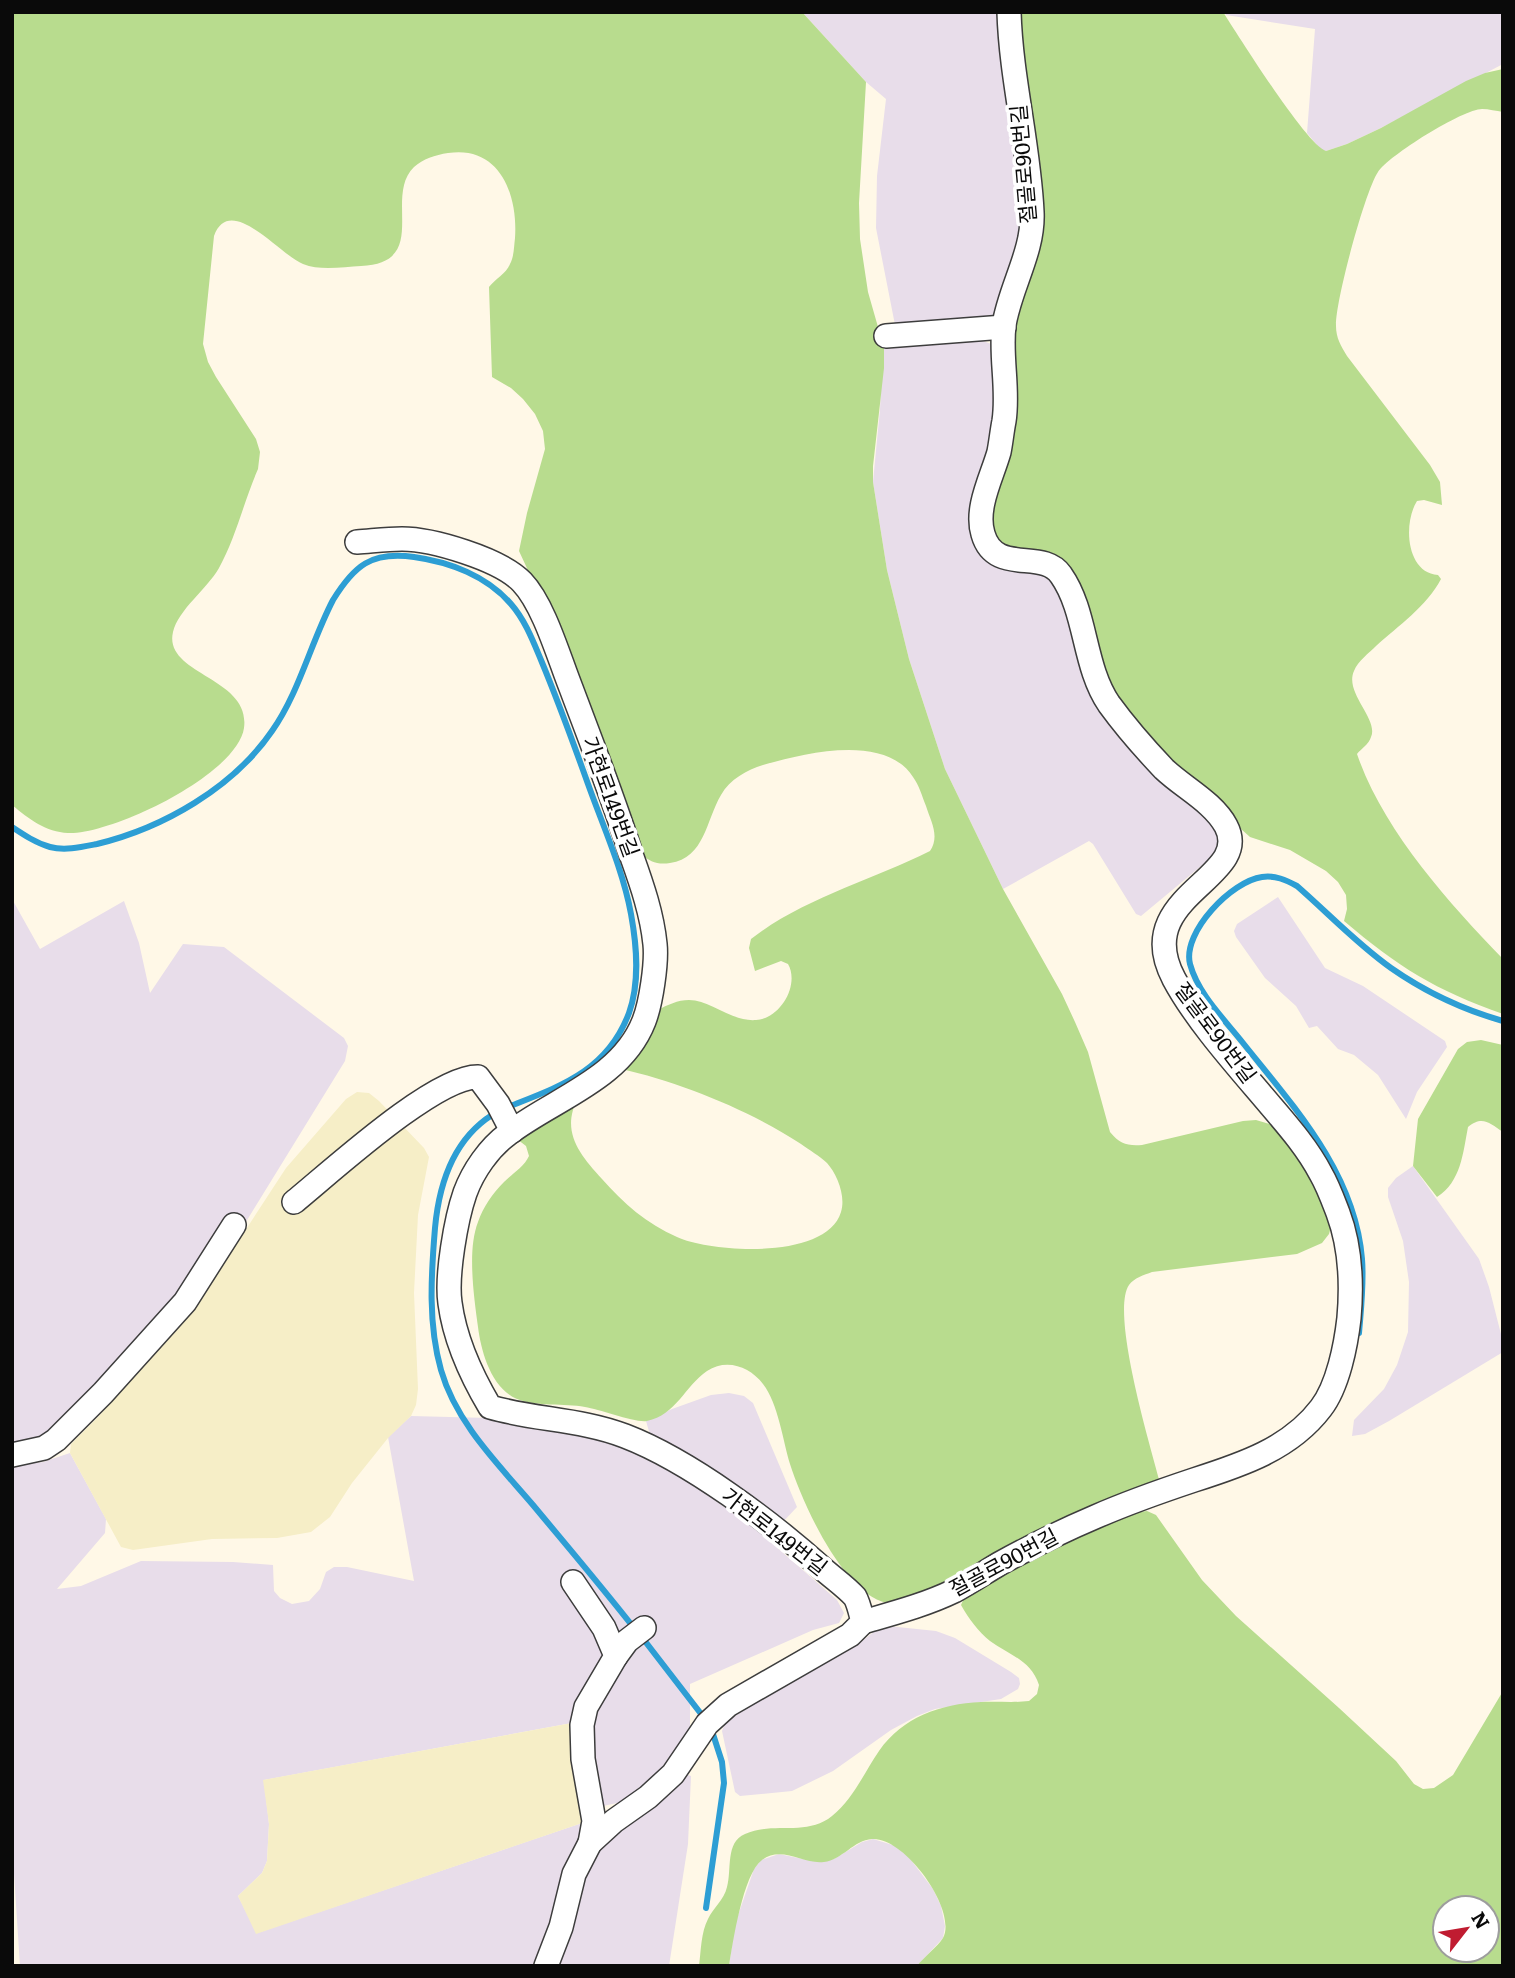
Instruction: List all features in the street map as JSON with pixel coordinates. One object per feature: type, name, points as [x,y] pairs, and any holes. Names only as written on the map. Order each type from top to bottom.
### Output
[{"type":"lane","name":"절골로90번길","points":[[863,1622],[911,1608],[953,1591],[1041,1542],[1100,1515],[1236,1468],[1276,1448],[1323,1406],[1346,1349],[1350,1306],[1349,1263],[1341,1221],[1321,1173],[1294,1134],[1195,1010],[1174,979],[1164,956],[1164,936],[1174,912],[1230,854],[1231,842],[1225,825],[1213,811],[1164,769],[1099,688],[1073,600],[1061,574],[1051,565],[1011,560],[994,553],[984,541],[981,525],[984,500],[999,449],[1005,411],[1004,327],[1029,242],[1032,219],[1019,101],[1010,49],[1009,12]]},
{"type":"lane","points":[[886,336],[1004,327]]},
{"type":"lane","name":"가현로149번길","points":[[357,542],[404,539],[450,547],[494,564],[520,579],[533,596],[593,748],[647,901],[655,947],[650,992],[643,1022],[623,1054],[597,1079],[512,1131],[482,1160],[465,1193],[452,1253],[449,1301],[458,1340],[471,1375],[490,1407],[516,1415],[574,1421],[625,1436],[668,1457],[724,1492],[800,1549],[856,1599],[863,1622]]},
{"type":"lane","points":[[294,1202],[407,1111],[465,1077],[478,1077],[486,1086],[512,1131]]},
{"type":"lane","points":[[12,1455],[44,1448],[66,1432],[172,1320],[234,1225]]},
{"type":"lane","points":[[573,1582],[604,1628],[616,1656]]},
{"type":"lane","points":[[590,1843],[673,1774],[707,1724],[728,1704],[850,1635],[863,1622]]},
{"type":"lane","points":[[546,1966],[561,1927],[574,1874],[590,1843],[594,1821],[583,1759],[582,1725],[586,1707],[627,1641],[644,1628]]},
{"type":"shaded area","points":[[802,12],[1000,12],[1013,106],[1023,230],[997,321],[896,330],[876,228],[877,176],[886,99],[866,82]]},
{"type":"shaded area","points":[[1224,12],[1503,12],[1503,64],[1381,128],[1326,151],[1321,150],[1307,133],[1315,29],[1226,15]]},
{"type":"shaded area","points":[[983,341],[994,345],[1047,573],[1183,794],[1215,830],[1218,840],[1218,848],[1212,857],[1141,916],[1136,914],[1089,841],[1003,889],[945,769],[909,659],[887,570],[873,482],[883,343]]},
{"type":"shaded area","points":[[1278,897],[1325,968],[1363,986],[1445,1041],[1447,1047],[1417,1092],[1406,1119],[1378,1075],[1354,1055],[1338,1049],[1317,1026],[1309,1028],[1296,1006],[1265,978],[1236,937],[1234,931],[1237,924]]},
{"type":"shaded area","points":[[12,899],[40,949],[124,901],[139,943],[150,993],[183,944],[224,947],[344,1038],[348,1046],[345,1061],[244,1225],[196,1269],[159,1319],[58,1426],[33,1441],[12,1445]]},
{"type":"shaded area","points":[[357,1092],[369,1093],[379,1101],[424,1148],[429,1157],[418,1215],[414,1293],[418,1389],[411,1416],[388,1438],[352,1483],[330,1517],[311,1532],[277,1538],[212,1539],[133,1550],[121,1547],[70,1453],[71,1444],[181,1324],[286,1168],[346,1099]]},
{"type":"shaded area","points":[[1413,1166],[1479,1259],[1489,1287],[1503,1342],[1503,1352],[1389,1421],[1365,1434],[1352,1436],[1354,1420],[1384,1389],[1397,1365],[1408,1332],[1409,1282],[1403,1241],[1388,1197],[1388,1188],[1396,1178]]},
{"type":"shaded area","points":[[729,1393],[744,1396],[753,1403],[797,1507],[781,1524],[650,1435],[646,1421],[711,1395]]},
{"type":"shaded area","points":[[411,1416],[489,1418],[587,1434],[616,1442],[666,1466],[756,1529],[837,1600],[844,1613],[839,1623],[813,1630],[690,1684],[690,1738],[659,1779],[622,1802],[603,1806],[591,1757],[590,1738],[597,1707],[627,1647],[610,1618],[603,1659],[572,1723],[264,1780],[269,1824],[267,1861],[262,1873],[238,1896],[257,1933],[585,1822],[537,1966],[20,1966],[12,1843],[12,1466],[43,1462],[70,1453],[106,1519],[105,1533],[57,1589],[81,1586],[141,1561],[233,1562],[273,1565],[274,1591],[280,1598],[292,1604],[309,1601],[320,1589],[326,1572],[334,1567],[347,1567],[414,1581],[388,1437]]},
{"type":"shaded area","points":[[888,1626],[936,1631],[955,1638],[1019,1678],[1018,1689],[1001,1699],[935,1709],[917,1716],[891,1730],[833,1771],[792,1791],[740,1796],[735,1792],[722,1731],[725,1723],[764,1696],[861,1642],[876,1630]]},
{"type":"shaded area","points":[[572,1723],[585,1822],[256,1934],[238,1896],[262,1873],[267,1861],[269,1824],[263,1780]]},
{"type":"shaded area","points":[[688,1775],[691,1776],[688,1844],[669,1966],[555,1966],[575,1898],[597,1851],[614,1832]]},
{"type":"shaded area","points":[[873,1839],[896,1846],[908,1856],[933,1889],[941,1906],[945,1926],[943,1938],[917,1966],[729,1966],[735,1924],[754,1869],[761,1860],[779,1854],[813,1861],[834,1859],[862,1842]]},
{"type":"green space","points":[[12,12],[802,12],[866,82],[859,203],[860,239],[868,292],[884,348],[873,482],[887,570],[909,659],[945,769],[1003,889],[1075,1022],[1088,1052],[1110,1132],[1124,1143],[1142,1145],[1243,1121],[1256,1120],[1273,1125],[1294,1147],[1313,1176],[1332,1223],[1329,1234],[1322,1243],[1297,1254],[1152,1272],[1129,1285],[1125,1300],[1128,1351],[1160,1483],[913,1601],[887,1603],[871,1596],[855,1583],[840,1565],[814,1522],[790,1464],[773,1401],[763,1384],[752,1373],[738,1366],[715,1367],[699,1377],[666,1413],[647,1421],[585,1407],[533,1403],[517,1399],[508,1394],[494,1378],[479,1337],[473,1288],[473,1246],[478,1222],[492,1196],[529,1156],[526,1146],[513,1136],[579,1096],[571,1120],[574,1140],[579,1150],[618,1196],[666,1232],[715,1247],[741,1249],[792,1245],[814,1238],[831,1228],[841,1212],[841,1192],[834,1173],[821,1158],[738,1109],[667,1082],[621,1069],[653,1013],[673,1003],[697,1001],[747,1020],[773,1014],[786,1000],[791,972],[788,964],[781,961],[755,971],[749,948],[751,939],[792,912],[930,851],[934,834],[917,783],[900,763],[884,755],[843,750],[800,756],[745,772],[725,789],[703,837],[691,854],[682,860],[662,864],[641,854],[545,607],[519,551],[545,449],[543,431],[535,414],[511,388],[492,377],[489,287],[506,271],[511,261],[515,222],[509,190],[502,176],[493,165],[481,157],[466,153],[448,153],[430,158],[414,167],[406,180],[402,195],[400,241],[394,253],[382,262],[339,268],[310,266],[293,258],[243,223],[231,221],[221,224],[214,236],[203,344],[208,362],[256,439],[260,452],[258,469],[225,556],[214,576],[176,624],[173,646],[181,658],[234,698],[243,711],[244,728],[236,746],[220,765],[197,782],[170,799],[113,824],[88,831],[60,832],[38,824],[12,805]]},
{"type":"green space","points":[[1019,12],[1223,12],[1289,111],[1317,145],[1326,151],[1381,128],[1466,81],[1503,69],[1503,112],[1482,109],[1459,117],[1410,145],[1378,172],[1352,247],[1340,294],[1336,326],[1338,338],[1347,356],[1430,465],[1440,482],[1442,505],[1417,501],[1409,534],[1410,545],[1419,566],[1441,579],[1420,607],[1364,657],[1354,671],[1354,688],[1372,730],[1369,742],[1357,754],[1383,810],[1419,864],[1503,959],[1503,1014],[1437,986],[1382,952],[1344,921],[1346,895],[1338,882],[1326,871],[1290,850],[1250,837],[1176,771],[1114,695],[1060,560],[1048,552],[997,546],[989,530],[1012,329],[1027,270],[1027,90]]},
{"type":"green space","points":[[1481,1040],[1503,1045],[1503,1132],[1482,1121],[1468,1127],[1456,1175],[1445,1191],[1437,1197],[1413,1166],[1418,1119],[1458,1049],[1467,1042]]},
{"type":"green space","points":[[1147,1511],[1156,1515],[1202,1580],[1236,1616],[1396,1761],[1414,1784],[1423,1789],[1434,1788],[1453,1775],[1503,1691],[1503,1966],[917,1966],[943,1938],[946,1926],[943,1910],[925,1877],[899,1849],[885,1841],[872,1839],[824,1862],[777,1854],[762,1860],[749,1879],[744,1893],[729,1966],[699,1966],[704,1930],[710,1915],[726,1892],[730,1857],[734,1843],[739,1838],[756,1830],[811,1826],[832,1816],[852,1794],[889,1739],[899,1729],[924,1714],[966,1703],[1029,1701],[1037,1694],[1039,1685],[1031,1670],[990,1641],[961,1605],[966,1594],[1018,1563],[1132,1513]]},
{"type":"waterway","points":[[12,827],[50,847],[68,849],[97,844],[147,828],[195,803],[217,788],[256,752],[272,731],[290,700],[333,600],[348,578],[365,563],[386,556],[414,557],[454,567],[479,578],[501,594],[516,610],[538,653],[618,865],[631,914],[636,952],[635,989],[629,1013],[609,1048],[597,1061],[567,1082],[513,1105]]},
{"type":"waterway","points":[[1359,1333],[1362,1259],[1348,1198],[1335,1170],[1301,1117],[1199,986],[1190,964],[1194,937],[1212,910],[1237,888],[1262,877],[1280,878],[1297,886],[1366,949],[1391,968],[1431,992],[1503,1021]]},
{"type":"waterway","points":[[492,1115],[467,1137],[458,1150],[450,1164],[440,1195],[432,1264],[432,1300],[434,1335],[441,1370],[457,1408],[480,1442],[634,1628]]},
{"type":"waterway","points":[[641,1636],[705,1719]]},
{"type":"waterway","points":[[706,1908],[724,1783],[722,1762],[711,1728]]}]
